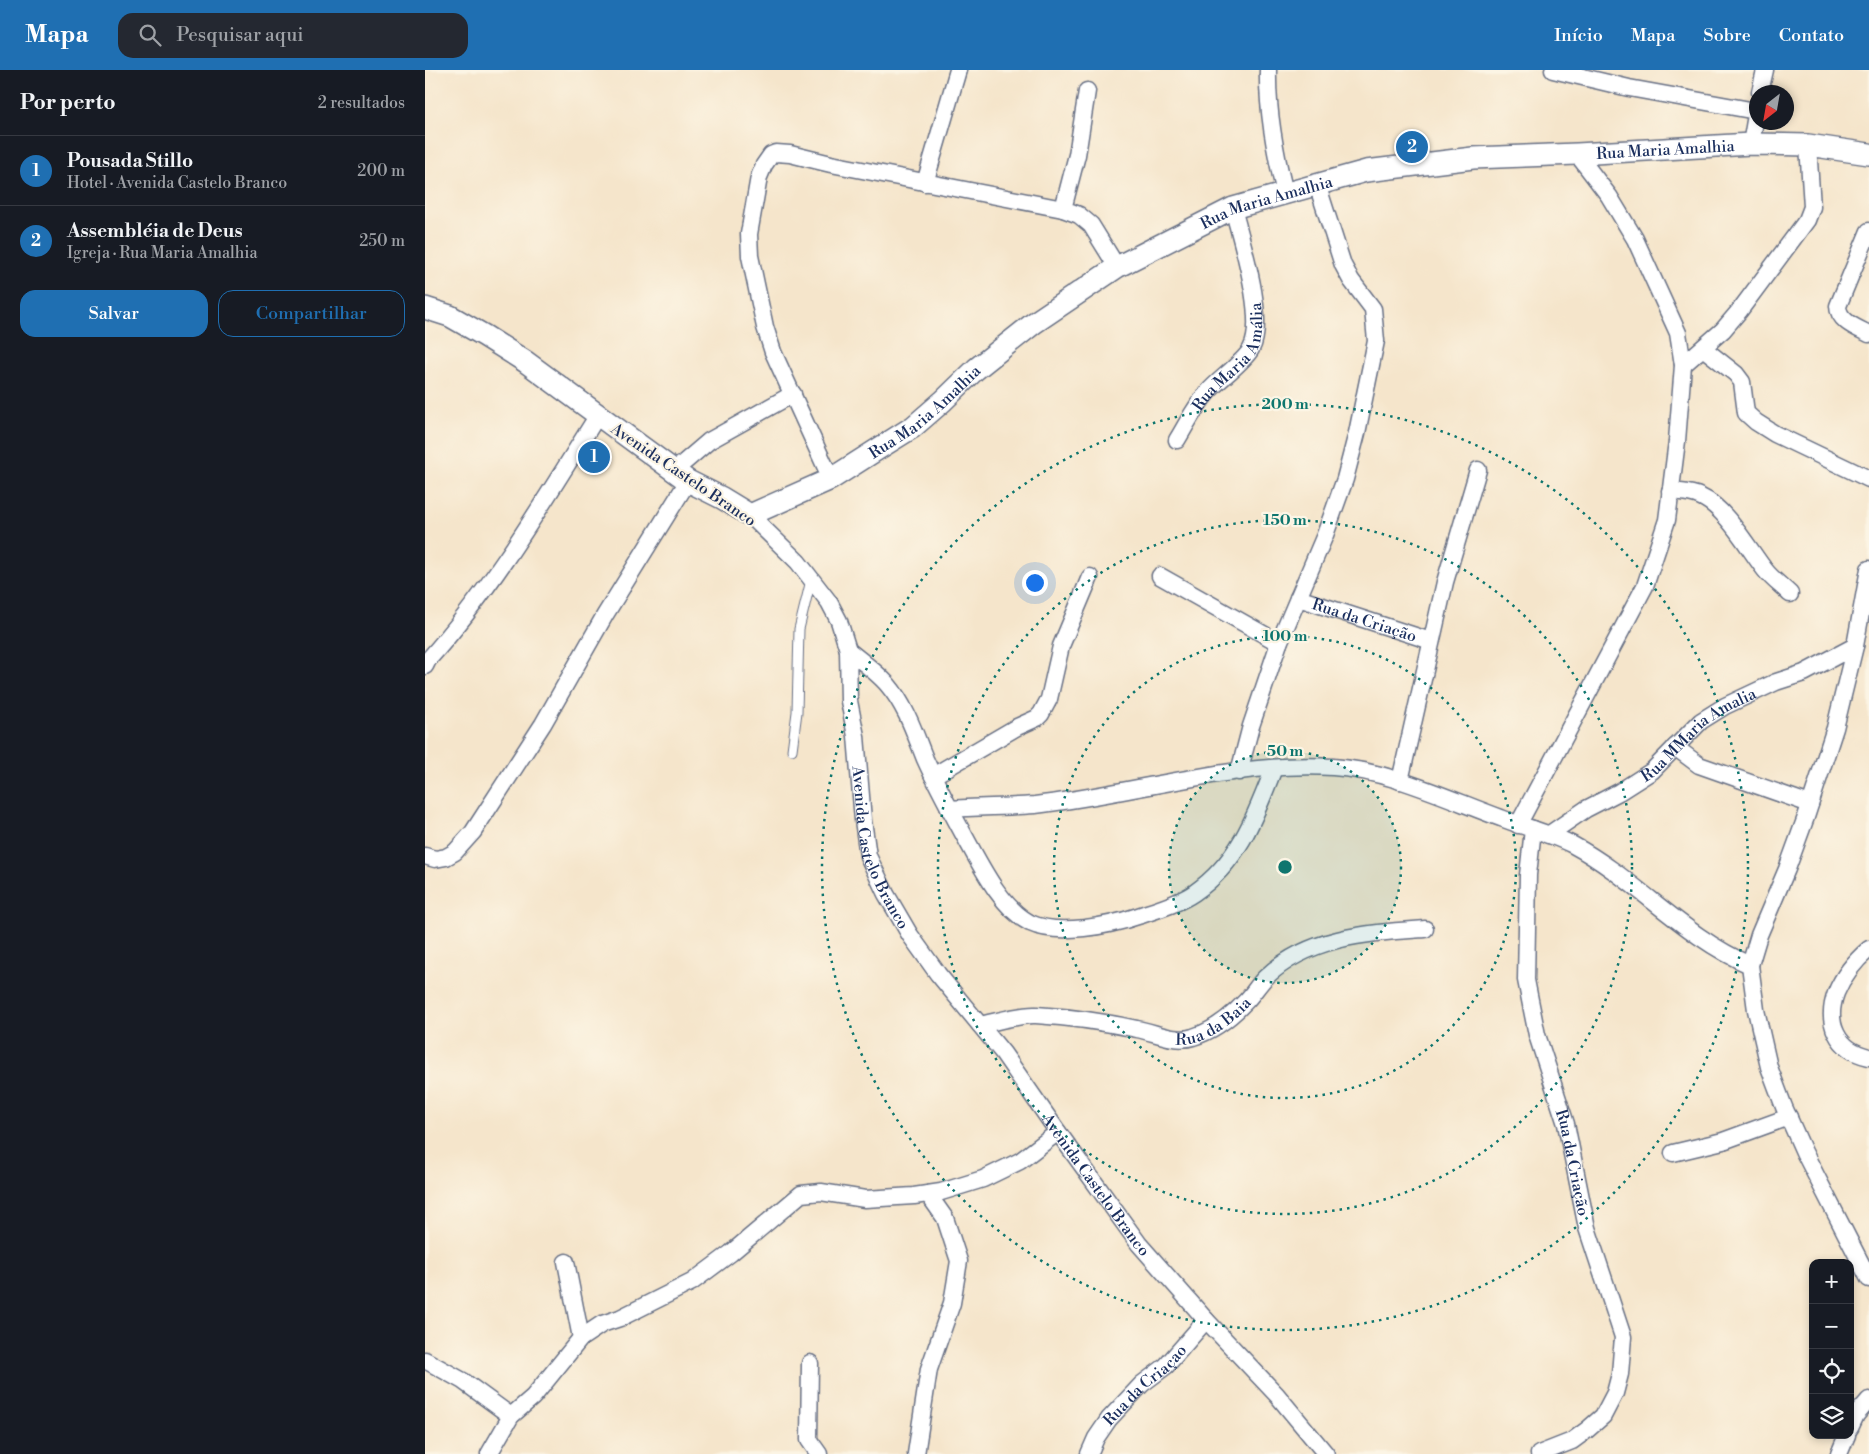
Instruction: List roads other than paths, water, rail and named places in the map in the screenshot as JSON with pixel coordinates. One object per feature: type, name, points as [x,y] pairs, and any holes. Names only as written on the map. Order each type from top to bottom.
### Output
[{"type":"street","points":[[925,183],[958,70]]},
{"type":"street","points":[[1268,70],[1273,134],[1285,193]]},
{"type":"street","points":[[1553,70],[1629,88],[1749,109]]},
{"type":"street","points":[[1762,85],[1765,70]]},
{"type":"street","points":[[1063,209],[1077,155],[1087,91]]},
{"type":"street","points":[[1751,144],[1753,130]]},
{"type":"street","name":"Rua Maria Amalhia","points":[[750,515],[831,479],[913,427],[977,369],[1034,323],[1117,267],[1233,208],[1366,171],[1473,158],[1751,144],[1808,145],[1869,154]]},
{"type":"street","points":[[1683,365],[1703,348],[1740,310],[1807,220],[1812,207],[1808,145]]},
{"type":"street","points":[[831,479],[773,352],[765,327],[749,256],[751,218],[759,177],[771,155],[776,153],[790,154],[925,183],[1063,209],[1079,215],[1091,225],[1117,267]]},
{"type":"street","points":[[1533,830],[1645,586],[1667,520],[1677,441],[1683,365],[1678,333],[1635,239],[1609,196],[1577,154]]},
{"type":"street","points":[[1239,772],[1251,726],[1279,643],[1325,535],[1345,479],[1357,433],[1376,341],[1373,309],[1351,280],[1343,265],[1317,184]]},
{"type":"street","name":"Rua Maria Amália","points":[[1177,440],[1207,392],[1251,350],[1254,339],[1256,312],[1233,208]]},
{"type":"street","points":[[1869,231],[1839,306],[1839,311],[1843,318],[1869,334]]},
{"type":"street","name":"Avenida Castelo Branco","points":[[425,308],[450,316],[526,362],[681,476],[723,498],[750,515],[798,562],[829,602],[839,621],[848,650],[849,701],[856,736],[863,820],[869,856],[887,894],[910,934],[938,974],[1003,1053],[1057,1132],[1139,1244],[1206,1320],[1254,1368],[1326,1454]]},
{"type":"street","points":[[1703,348],[1736,374],[1742,382],[1746,413],[1756,422],[1775,434],[1869,479]]},
{"type":"street","points":[[425,856],[435,859],[446,857],[455,852],[473,832],[543,724],[681,476],[709,441],[793,394]]},
{"type":"street","points":[[425,666],[462,620],[513,550],[598,415]]},
{"type":"street","points":[[1400,781],[1445,582],[1478,470]]},
{"type":"street","points":[[1670,491],[1702,497],[1717,508],[1767,572],[1790,594]]},
{"type":"street","points":[[1869,570],[1855,646],[1835,728],[1787,869],[1759,935],[1750,965],[1756,1010],[1769,1067],[1804,1152],[1869,1279]]},
{"type":"street","points":[[1160,576],[1279,643]]},
{"type":"street","points":[[933,776],[1041,714],[1049,699],[1061,646],[1090,577]]},
{"type":"street","name":"Rua da Criação","points":[[1298,598],[1431,641]]},
{"type":"street","name":"Rua MMaria Amalia","points":[[1533,830],[1586,808],[1646,775],[1701,721],[1725,706],[1768,685],[1804,673],[1855,646]]},
{"type":"street","points":[[848,650],[888,685],[907,716],[933,776],[982,871],[1008,905],[1030,922],[1053,929],[1098,927],[1131,918],[1193,894],[1230,860],[1253,822],[1274,768]]},
{"type":"street","points":[[1675,747],[1699,765],[1810,804]]},
{"type":"street","points":[[949,809],[1035,804],[1274,768],[1332,767],[1380,774],[1573,845],[1648,896],[1731,957],[1750,965]]},
{"type":"street","name":"Rua da Criação","points":[[1533,830],[1528,875],[1525,980],[1537,1035],[1566,1124],[1587,1228],[1623,1336],[1620,1374],[1615,1393],[1603,1416],[1572,1441],[1539,1454]]},
{"type":"street","name":"Rua da Baia","points":[[980,1025],[1033,1015],[1137,1029],[1175,1038],[1192,1038],[1226,1020],[1246,1001],[1265,978],[1290,958],[1311,948],[1339,939],[1373,933],[1425,929]]},
{"type":"street","points":[[1869,949],[1849,970],[1836,994],[1833,1006],[1834,1031],[1843,1043],[1854,1051],[1869,1057]]},
{"type":"street","points":[[1673,1153],[1723,1140],[1789,1117]]},
{"type":"street","points":[[489,1454],[511,1416],[533,1397],[581,1338],[602,1324],[620,1318],[691,1282],[731,1253],[801,1194],[814,1191],[865,1198],[941,1192],[983,1179],[1020,1161],[1057,1132]]},
{"type":"street","points":[[916,1454],[929,1369],[952,1303],[959,1261],[945,1218],[928,1194]]},
{"type":"street","points":[[566,1262],[581,1338]]},
{"type":"street","name":"Rua da Criaçao","points":[[1089,1454],[1096,1438],[1109,1419],[1142,1384],[1166,1366],[1206,1320]]},
{"type":"street","points":[[425,1360],[463,1381],[511,1416]]},
{"type":"street","points":[[810,1363],[809,1440],[819,1454]]},
{"type":"street","points":[[1854,1421],[1869,1400]]},
{"type":"street","points":[[1839,1454],[1845,1439]]},
{"type":"lane","points":[[792,750],[797,712],[799,629],[811,579]]},
{"type":"place","name":"Assembléia de Deus","points":[[1412,147]]},
{"type":"place","name":"Pousada Stillo","points":[[594,457]]}]
